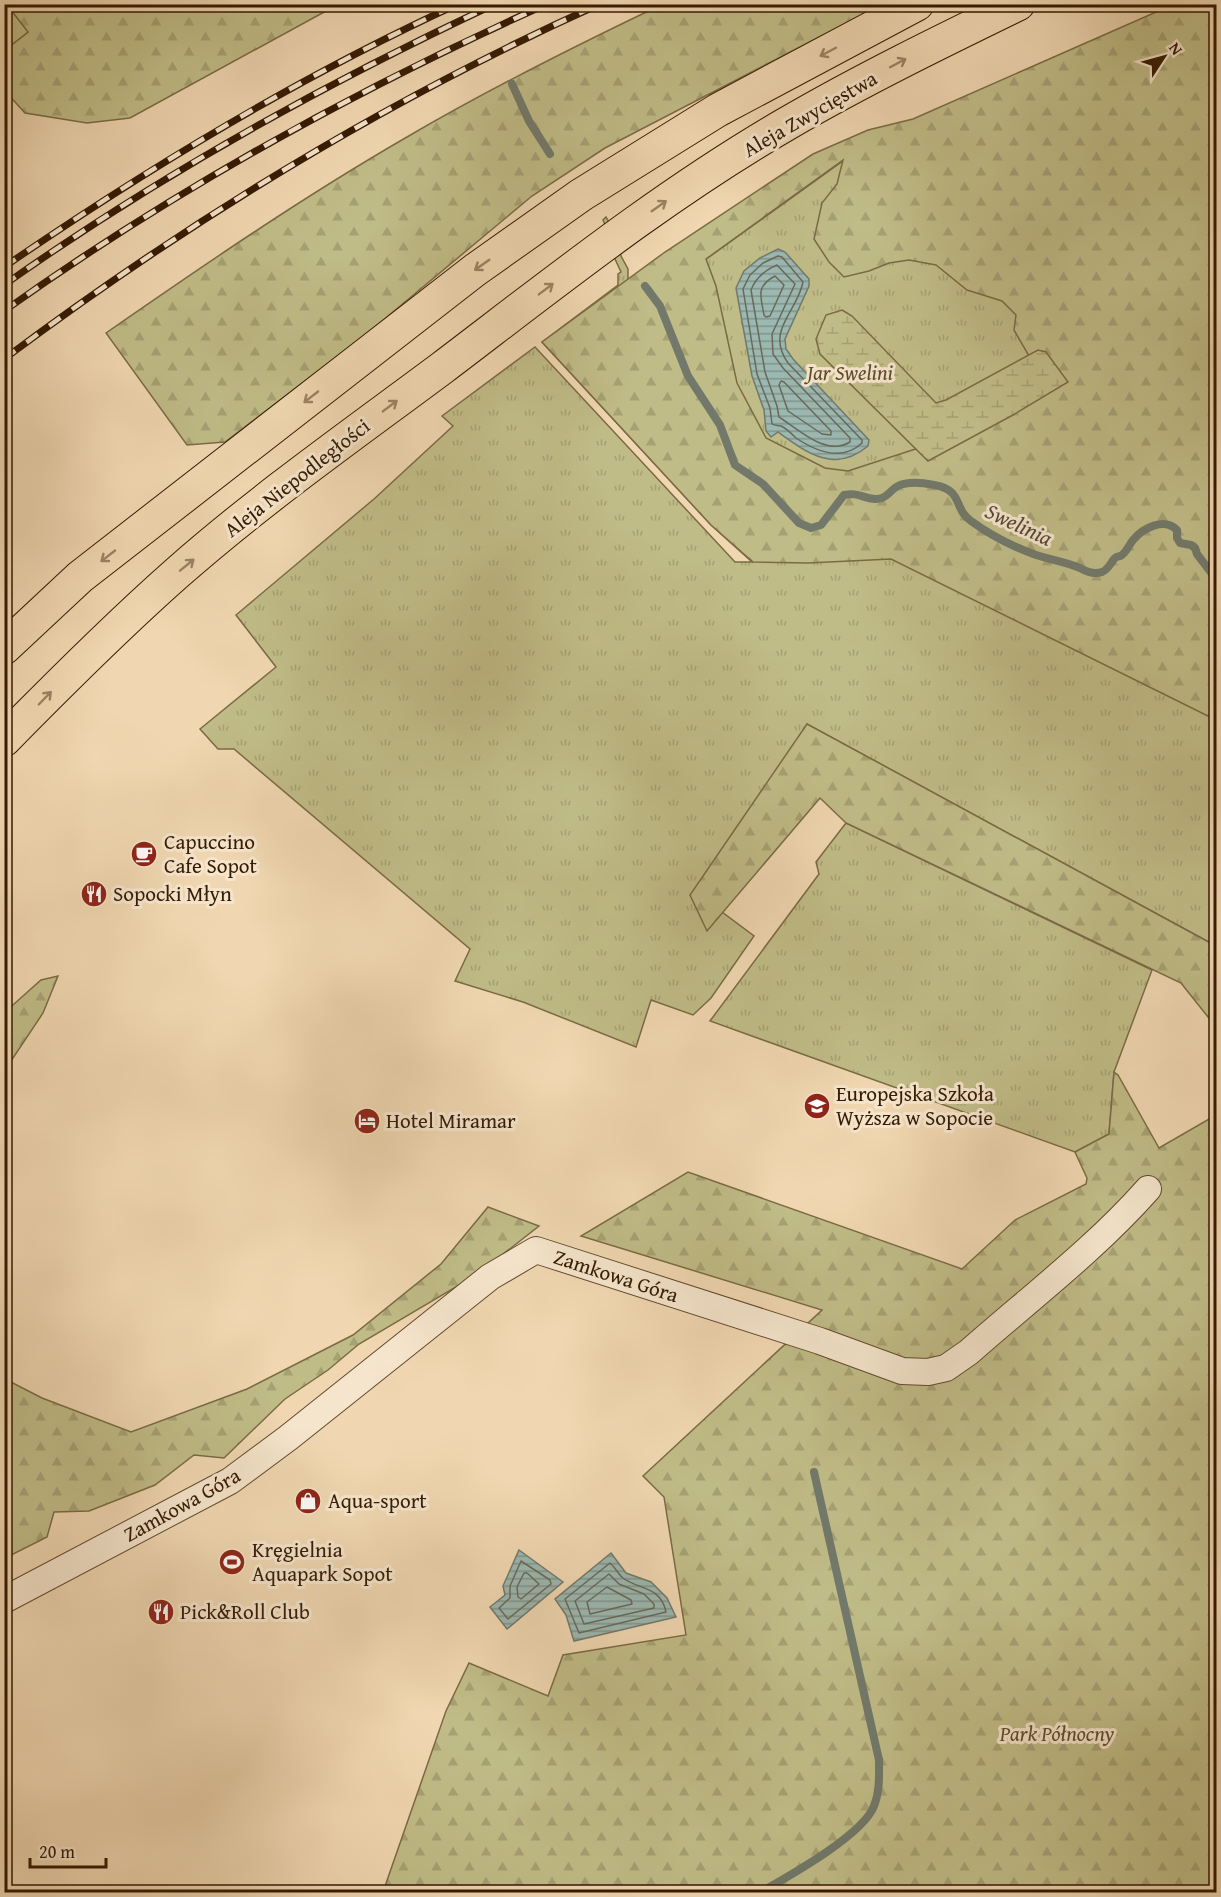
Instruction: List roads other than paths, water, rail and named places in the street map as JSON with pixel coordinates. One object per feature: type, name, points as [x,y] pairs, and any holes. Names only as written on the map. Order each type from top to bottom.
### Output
[{"type":"main road","name":"Aleja Zwycięstwa","points":[[4,648],[80,577],[475,270],[581,195],[718,110],[917,4]]},
{"type":"main road","name":"Aleja Zwycięstwa","points":[[611,240],[786,124],[903,60],[1018,4]]},
{"type":"main road","name":"Aleja Niepodległości","points":[[4,740],[118,627],[179,571],[284,486],[611,240]]},
{"type":"street","name":"Zamkowa Góra","points":[[4,1600],[230,1481],[288,1438],[490,1277],[536,1250],[820,1341],[902,1371],[928,1372],[946,1368],[969,1352],[1128,1211],[1148,1189]]},
{"type":"water","points":[[778,249],[785,252],[809,279],[809,286],[785,339],[786,349],[869,440],[868,446],[844,459],[822,457],[800,447],[778,432],[771,437],[766,431],[764,410],[752,376],[736,288],[744,271],[760,258]]},
{"type":"water","points":[[519,1550],[563,1582],[507,1629],[490,1607],[505,1595],[503,1586]]},
{"type":"water","points":[[611,1553],[626,1573],[651,1582],[667,1598],[676,1617],[574,1641],[566,1615],[555,1599]]},
{"type":"waterway","name":"Swelinia","points":[[512,84],[529,121],[550,154]]},
{"type":"waterway","name":"Swelinia","points":[[645,286],[660,306],[688,376],[720,425],[735,465],[763,484],[799,523],[811,528],[821,525],[844,495],[853,494],[879,499],[902,484],[926,484],[943,487],[950,491],[965,516],[1002,540],[1036,555],[1093,573],[1106,570],[1114,559],[1121,556],[1133,540],[1148,528],[1166,524],[1177,530],[1180,543],[1195,548],[1216,579]]},
{"type":"waterway","points":[[761,1892],[824,1854],[856,1829],[874,1806],[878,1789],[879,1760],[814,1472]]},
{"type":"railway","points":[[4,267],[113,194],[225,126],[340,62],[458,4]]},
{"type":"railway","points":[[4,285],[122,206],[243,134],[368,66],[495,4]]},
{"type":"railway","points":[[4,311],[134,224],[268,144],[406,71],[547,4]]},
{"type":"railway","points":[[4,359],[146,258],[292,165],[444,80],[600,4]]},
{"type":"place","name":"Capuccino Cafe Sopot","points":[[144,854]]},
{"type":"place","name":"Sopocki Młyn","points":[[94,894]]},
{"type":"place","name":"Europejska Szkoła Wyższa w Sopocie","points":[[817,1106]]},
{"type":"place","name":"Hotel Miramar","points":[[367,1121]]},
{"type":"place","name":"Aqua-sport","points":[[308,1501]]},
{"type":"place","name":"Kręgielnia Aquapark Sopot","points":[[232,1562]]},
{"type":"place","name":"Pick&Roll Club","points":[[161,1612]]},
{"type":"park label","name":"Jar Swelini","points":[[850,373]]},
{"type":"park label","name":"Park Północny","points":[[1057,1734]]}]
